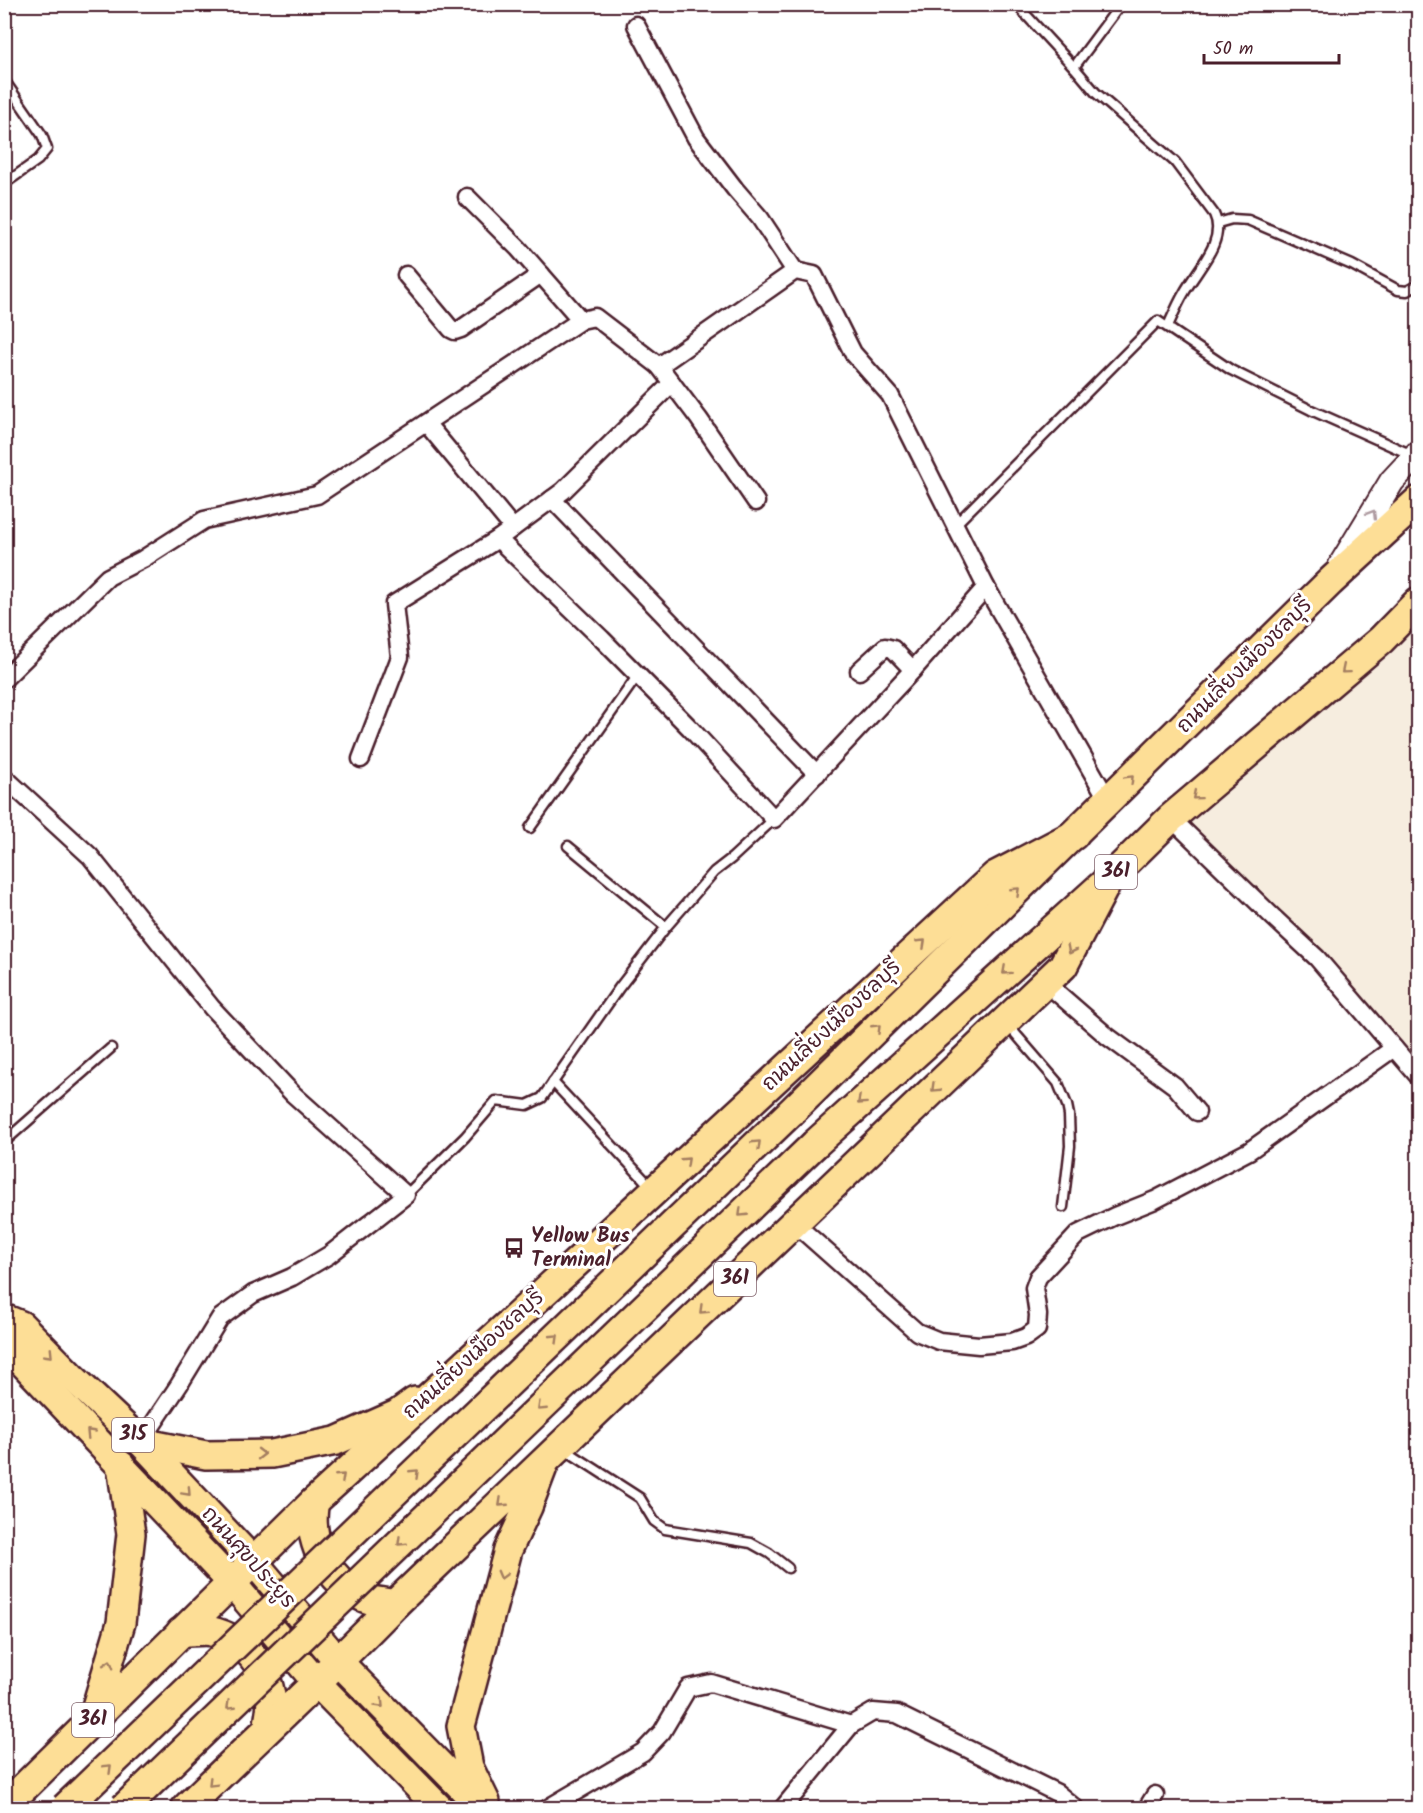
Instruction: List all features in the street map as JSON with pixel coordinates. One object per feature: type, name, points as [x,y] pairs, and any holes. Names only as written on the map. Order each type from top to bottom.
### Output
[{"type":"highway","name":"ถนนเลี่ยงเมืองชลบุรี","points":[[65,1809],[790,1113],[1330,582],[1419,501]]},
{"type":"highway","name":"361","points":[[124,1809],[814,1143],[1108,880],[1171,818],[1381,640],[1419,602]]},
{"type":"highway","name":"ถนนเลี่ยงเมืองชลบุรี","points":[[4,1807],[314,1502],[995,876],[1074,835]]},
{"type":"highway","name":"361","points":[[186,1809],[339,1662],[395,1604],[1063,966],[1108,880]]},
{"type":"highway","points":[[314,1502],[313,1527],[319,1551],[331,1572],[349,1589],[371,1600],[395,1604]]},
{"type":"highway","points":[[181,1632],[207,1631],[232,1638],[253,1654],[266,1676],[272,1702],[268,1728]]},
{"type":"main road","name":"361","points":[[1330,582],[1392,481],[1417,455]]},
{"type":"main road","name":"361","points":[[1381,640],[1419,612]]},
{"type":"main road","name":"ถนนศุขประยูร","points":[[4,1318],[21,1325],[141,1442],[253,1561],[339,1662],[482,1809]]},
{"type":"main road","name":"ถนนศุขประยูร","points":[[4,1343],[231,1582],[317,1683],[439,1809]]},
{"type":"main road","points":[[141,1442],[206,1455],[272,1454],[304,1448],[336,1441],[397,1414],[451,1376]]},
{"type":"main road","points":[[489,1809],[469,1767],[461,1726],[508,1550],[553,1454]]},
{"type":"main road","points":[[92,1720],[121,1623],[131,1534],[121,1465]]},
{"type":"street","points":[[636,26],[696,138],[760,218],[795,272]]},
{"type":"street","points":[[467,197],[518,248],[581,320]]},
{"type":"street","points":[[659,366],[795,272],[814,275],[853,353],[890,395],[986,587],[1108,800]]},
{"type":"street","points":[[406,275],[455,331],[541,274]]},
{"type":"street","points":[[4,679],[108,577],[143,559],[204,520],[317,495],[581,320],[595,317],[659,366],[756,502]]},
{"type":"street","points":[[361,759],[400,657],[394,604],[498,539],[563,491],[672,383]]},
{"type":"street","points":[[426,423],[513,528]]},
{"type":"street","points":[[552,499],[817,774]]},
{"type":"street","points":[[498,539],[638,675],[774,819],[913,670],[986,587]]},
{"type":"street","points":[[859,670],[885,647],[893,649],[913,670]]},
{"type":"street","points":[[4,777],[90,856],[212,1008],[293,1094],[406,1194],[329,1255],[292,1277],[254,1294],[220,1318],[141,1442]]},
{"type":"street","points":[[1171,818],[1317,958],[1419,1076]]},
{"type":"street","points":[[1046,982],[1107,1036],[1175,1086],[1197,1113]]},
{"type":"street","points":[[794,1222],[917,1332],[939,1341],[979,1345],[1012,1342],[1026,1337],[1036,1329],[1038,1315],[1034,1288],[1038,1277],[1078,1234],[1155,1200],[1249,1151],[1394,1048]]},
{"type":"street","points":[[548,1809],[643,1752],[662,1732],[688,1688],[711,1683],[851,1725]]},
{"type":"street","points":[[783,1809],[851,1725],[873,1712],[897,1713],[1057,1793],[1075,1809]]},
{"type":"lane","points":[[1016,4],[1096,93],[1175,162],[1214,213],[1218,223],[1217,234],[1208,255],[1184,292],[1168,326]]},
{"type":"lane","points":[[1074,67],[1090,49],[1121,4]]},
{"type":"lane","points":[[4,80],[42,135],[47,149],[38,159],[4,184]]},
{"type":"lane","points":[[1218,223],[1232,219],[1248,220],[1352,265],[1398,290],[1407,291],[1419,285]]},
{"type":"lane","points":[[955,525],[1158,321],[1231,370],[1311,410],[1417,455]]},
{"type":"lane","points":[[530,828],[638,675]]},
{"type":"lane","points":[[406,1194],[465,1137],[496,1101],[527,1105],[542,1098],[619,988],[666,927],[714,872],[774,819]]},
{"type":"lane","points":[[568,846],[666,927]]},
{"type":"lane","points":[[1005,1021],[1058,1083],[1067,1105],[1070,1146],[1063,1207]]},
{"type":"lane","points":[[4,1142],[111,1048]]},
{"type":"lane","points":[[553,1082],[654,1191]]},
{"type":"lane","points":[[553,1454],[640,1498],[654,1521],[665,1529],[751,1543],[770,1553],[788,1568]]},
{"type":"shaded area","points":[[1418,622],[1418,1064],[1323,952],[1170,829],[1264,740]]},
{"type":"place","name":"Yellow Bus Terminal","points":[[514,1248]]}]
